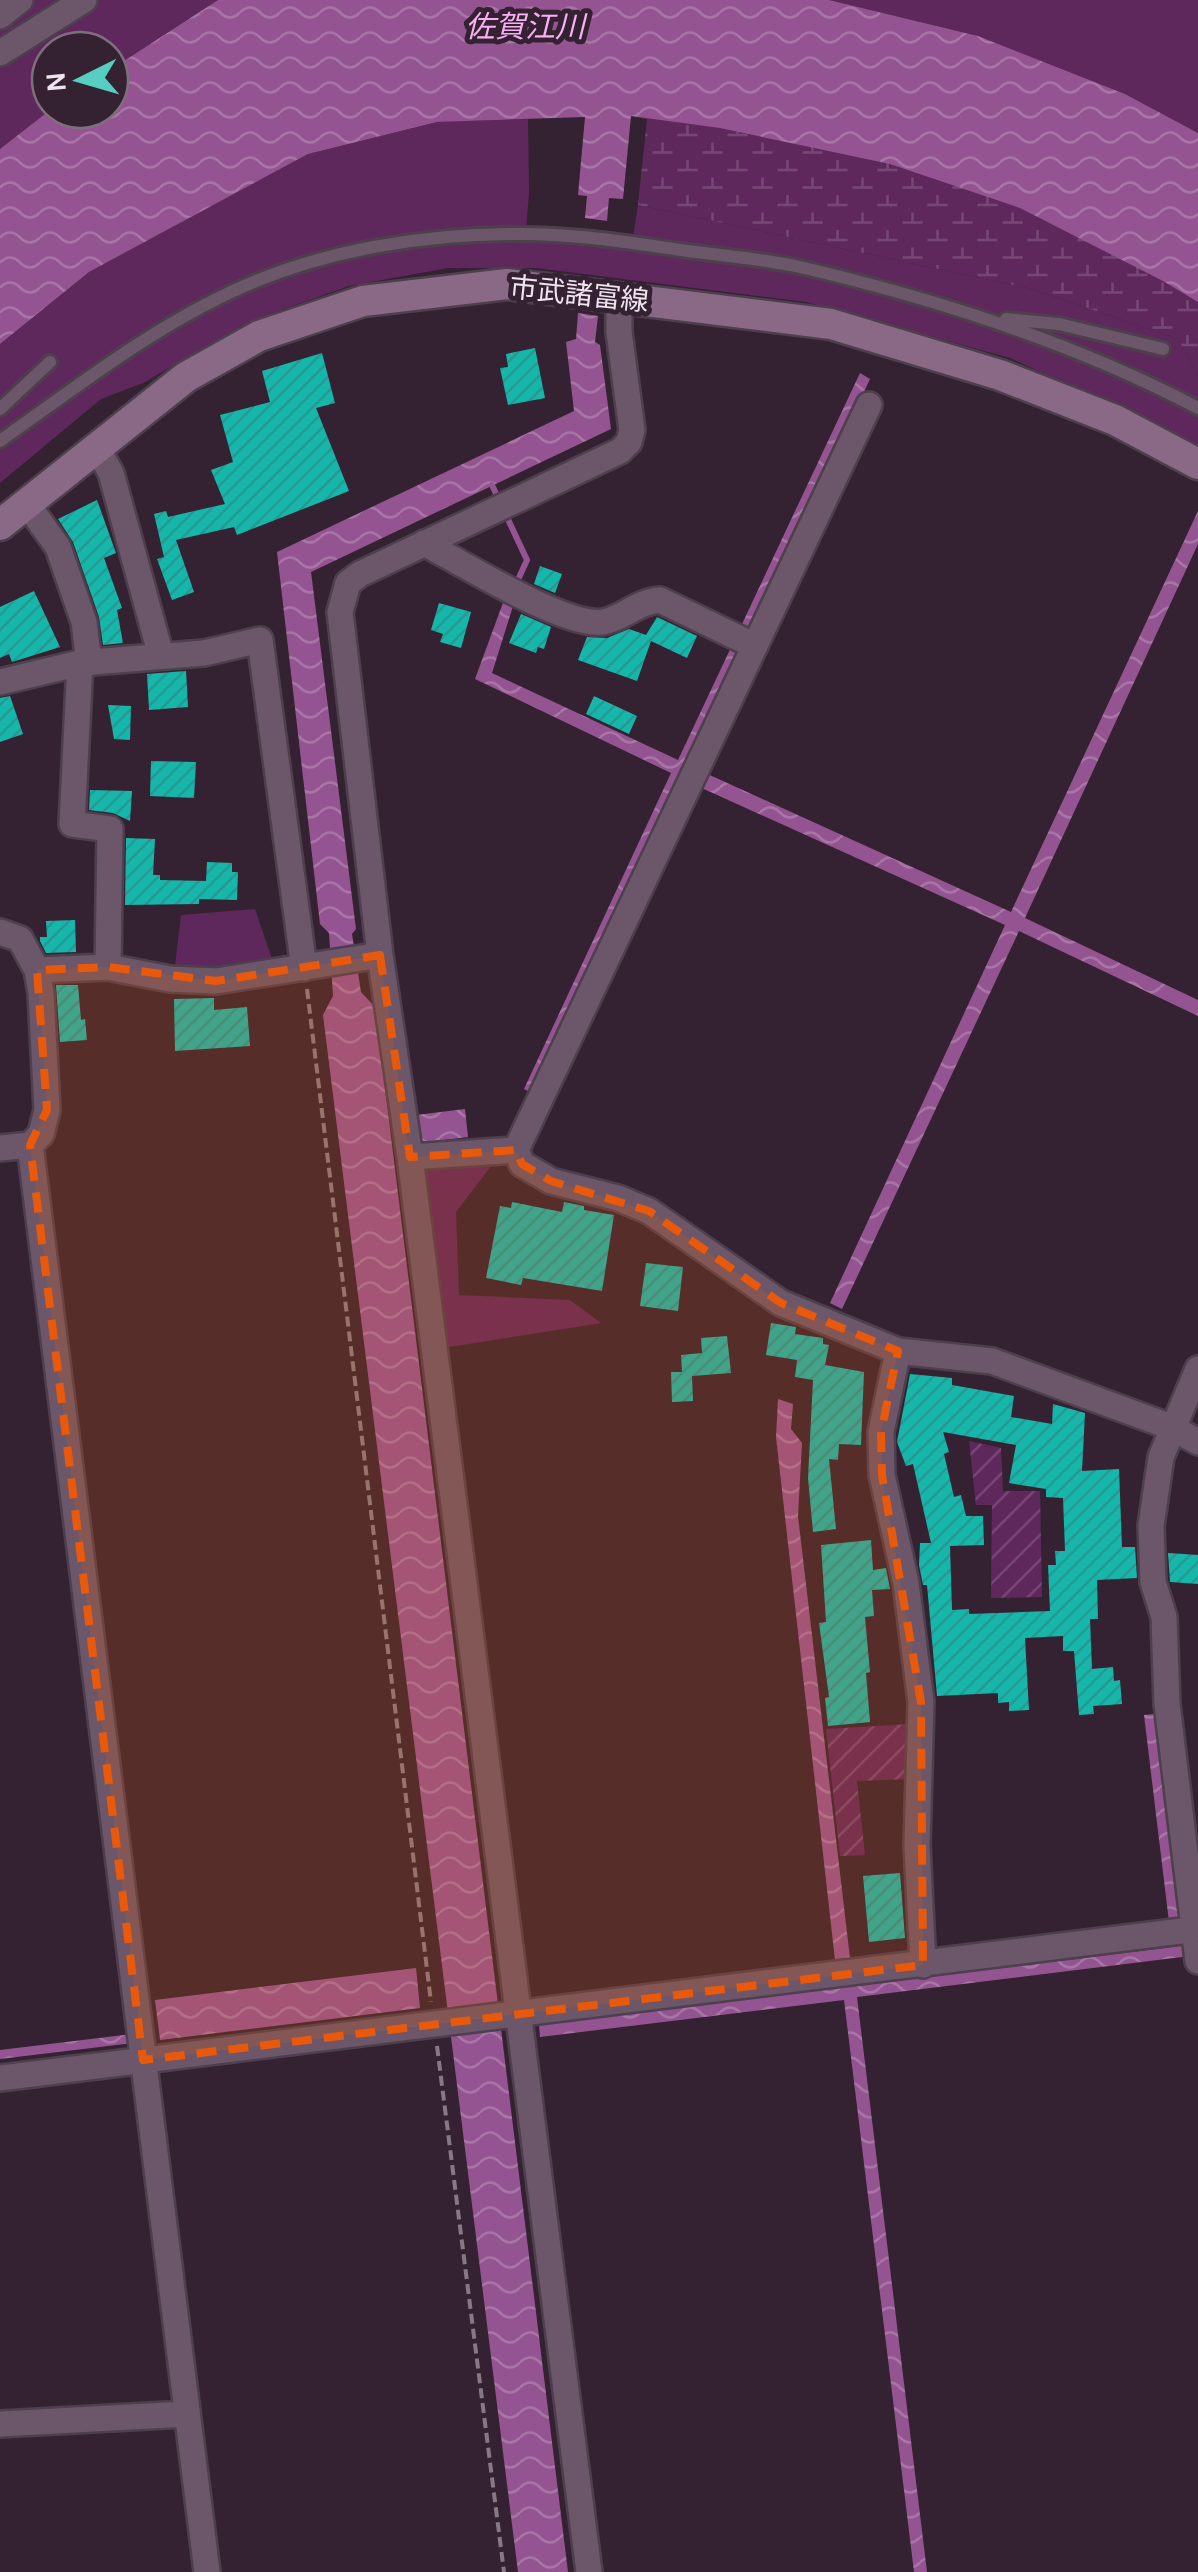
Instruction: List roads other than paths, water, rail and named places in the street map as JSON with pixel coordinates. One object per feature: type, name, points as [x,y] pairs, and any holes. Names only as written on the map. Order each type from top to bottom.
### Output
[{"type":"main road","name":"市武諸富線","points":[[0,525],[186,377],[259,336],[363,301],[507,284],[831,324],[1000,375],[1115,420],[1198,464]]},
{"type":"street","points":[[0,16],[20,0]]},
{"type":"street","points":[[0,53],[84,0]]},
{"type":"street","points":[[588,2572],[510,2013],[410,1157],[373,956],[340,612],[348,583],[360,574],[620,450],[629,442],[632,430],[619,332],[619,296]]},
{"type":"street","points":[[870,405],[747,643],[701,760],[516,1150],[522,1164],[552,1181],[618,1198],[650,1211],[781,1303],[898,1351],[992,1361],[1171,1428],[1198,1442]]},
{"type":"street","points":[[97,448],[111,473],[161,656]]},
{"type":"street","points":[[27,504],[58,548],[84,622],[85,663],[72,824],[110,830],[108,968]]},
{"type":"street","points":[[424,543],[515,591],[585,622],[604,622],[648,600],[660,600],[747,643]]},
{"type":"street","points":[[0,682],[85,663],[204,652],[260,640],[310,967]]},
{"type":"street","points":[[0,932],[20,939],[37,970],[47,1110],[41,1134],[30,1145],[0,1148]]},
{"type":"street","points":[[37,970],[108,968],[170,978],[216,980],[373,956]]},
{"type":"street","points":[[30,1145],[207,2572]]},
{"type":"street","points":[[410,1157],[516,1150]]},
{"type":"street","points":[[898,1351],[881,1432],[882,1475],[906,1583],[922,1702],[917,1846],[924,1965]]},
{"type":"street","points":[[1198,1369],[1161,1458],[1150,1526],[1153,1582],[1164,1617],[1166,1704],[1198,1961]]},
{"type":"street","points":[[0,2078],[1196,1929]]},
{"type":"street","points":[[0,2424],[186,2414]]},
{"type":"lane","points":[[0,441],[156,333],[243,286],[330,256],[424,240],[516,234],[648,245],[796,266],[989,318],[1161,388],[1198,408]]},
{"type":"lane","points":[[989,318],[1059,324],[1162,349]]},
{"type":"lane","points":[[0,409],[50,362]]},
{"type":"water","name":"佐賀江川","points":[[218,0],[829,0],[978,36],[1125,94],[1198,133],[1198,302],[1020,208],[890,164],[720,128],[631,116],[623,199],[609,198],[607,221],[585,218],[587,196],[578,195],[585,117],[437,122],[308,154],[89,272],[0,344],[0,149],[30,126],[30,130],[130,130],[130,57]]},
{"type":"water","points":[[578,313],[598,316],[595,342],[600,345],[611,429],[311,572],[356,929],[352,934],[361,992],[375,1007],[568,2572],[518,2572],[323,1015],[333,996],[329,933],[320,924],[277,552],[574,411],[566,342],[576,339]]},
{"type":"water","points":[[860,373],[870,379],[690,766],[1011,912],[1198,511],[1198,544],[1025,918],[1198,1000],[1198,1016],[1019,931],[842,1309],[830,1303],[1005,925],[684,780],[536,1095],[524,1089],[671,773],[475,679],[504,600],[514,603],[492,673],[678,760]]},
{"type":"water","points":[[465,1109],[468,1137],[419,1143],[416,1115]]},
{"type":"water","points":[[778,1399],[793,1404],[791,1429],[802,1443],[798,1516],[850,1958],[835,1960],[776,1437]]},
{"type":"water","points":[[1155,1714],[1180,1918],[1169,1922],[1144,1715]]},
{"type":"water","points":[[1188,1945],[1190,1956],[857,1997],[927,2572],[914,2572],[844,2000],[540,2037],[539,2025]]},
{"type":"water","points":[[416,1968],[420,2008],[160,2040],[155,2000]]},
{"type":"water","points":[[132,2034],[133,2043],[0,2059],[0,2050]]},
{"type":"waterway","points":[[492,485],[500,502]]},
{"type":"waterway","points":[[505,513],[527,560],[516,584]]}]
